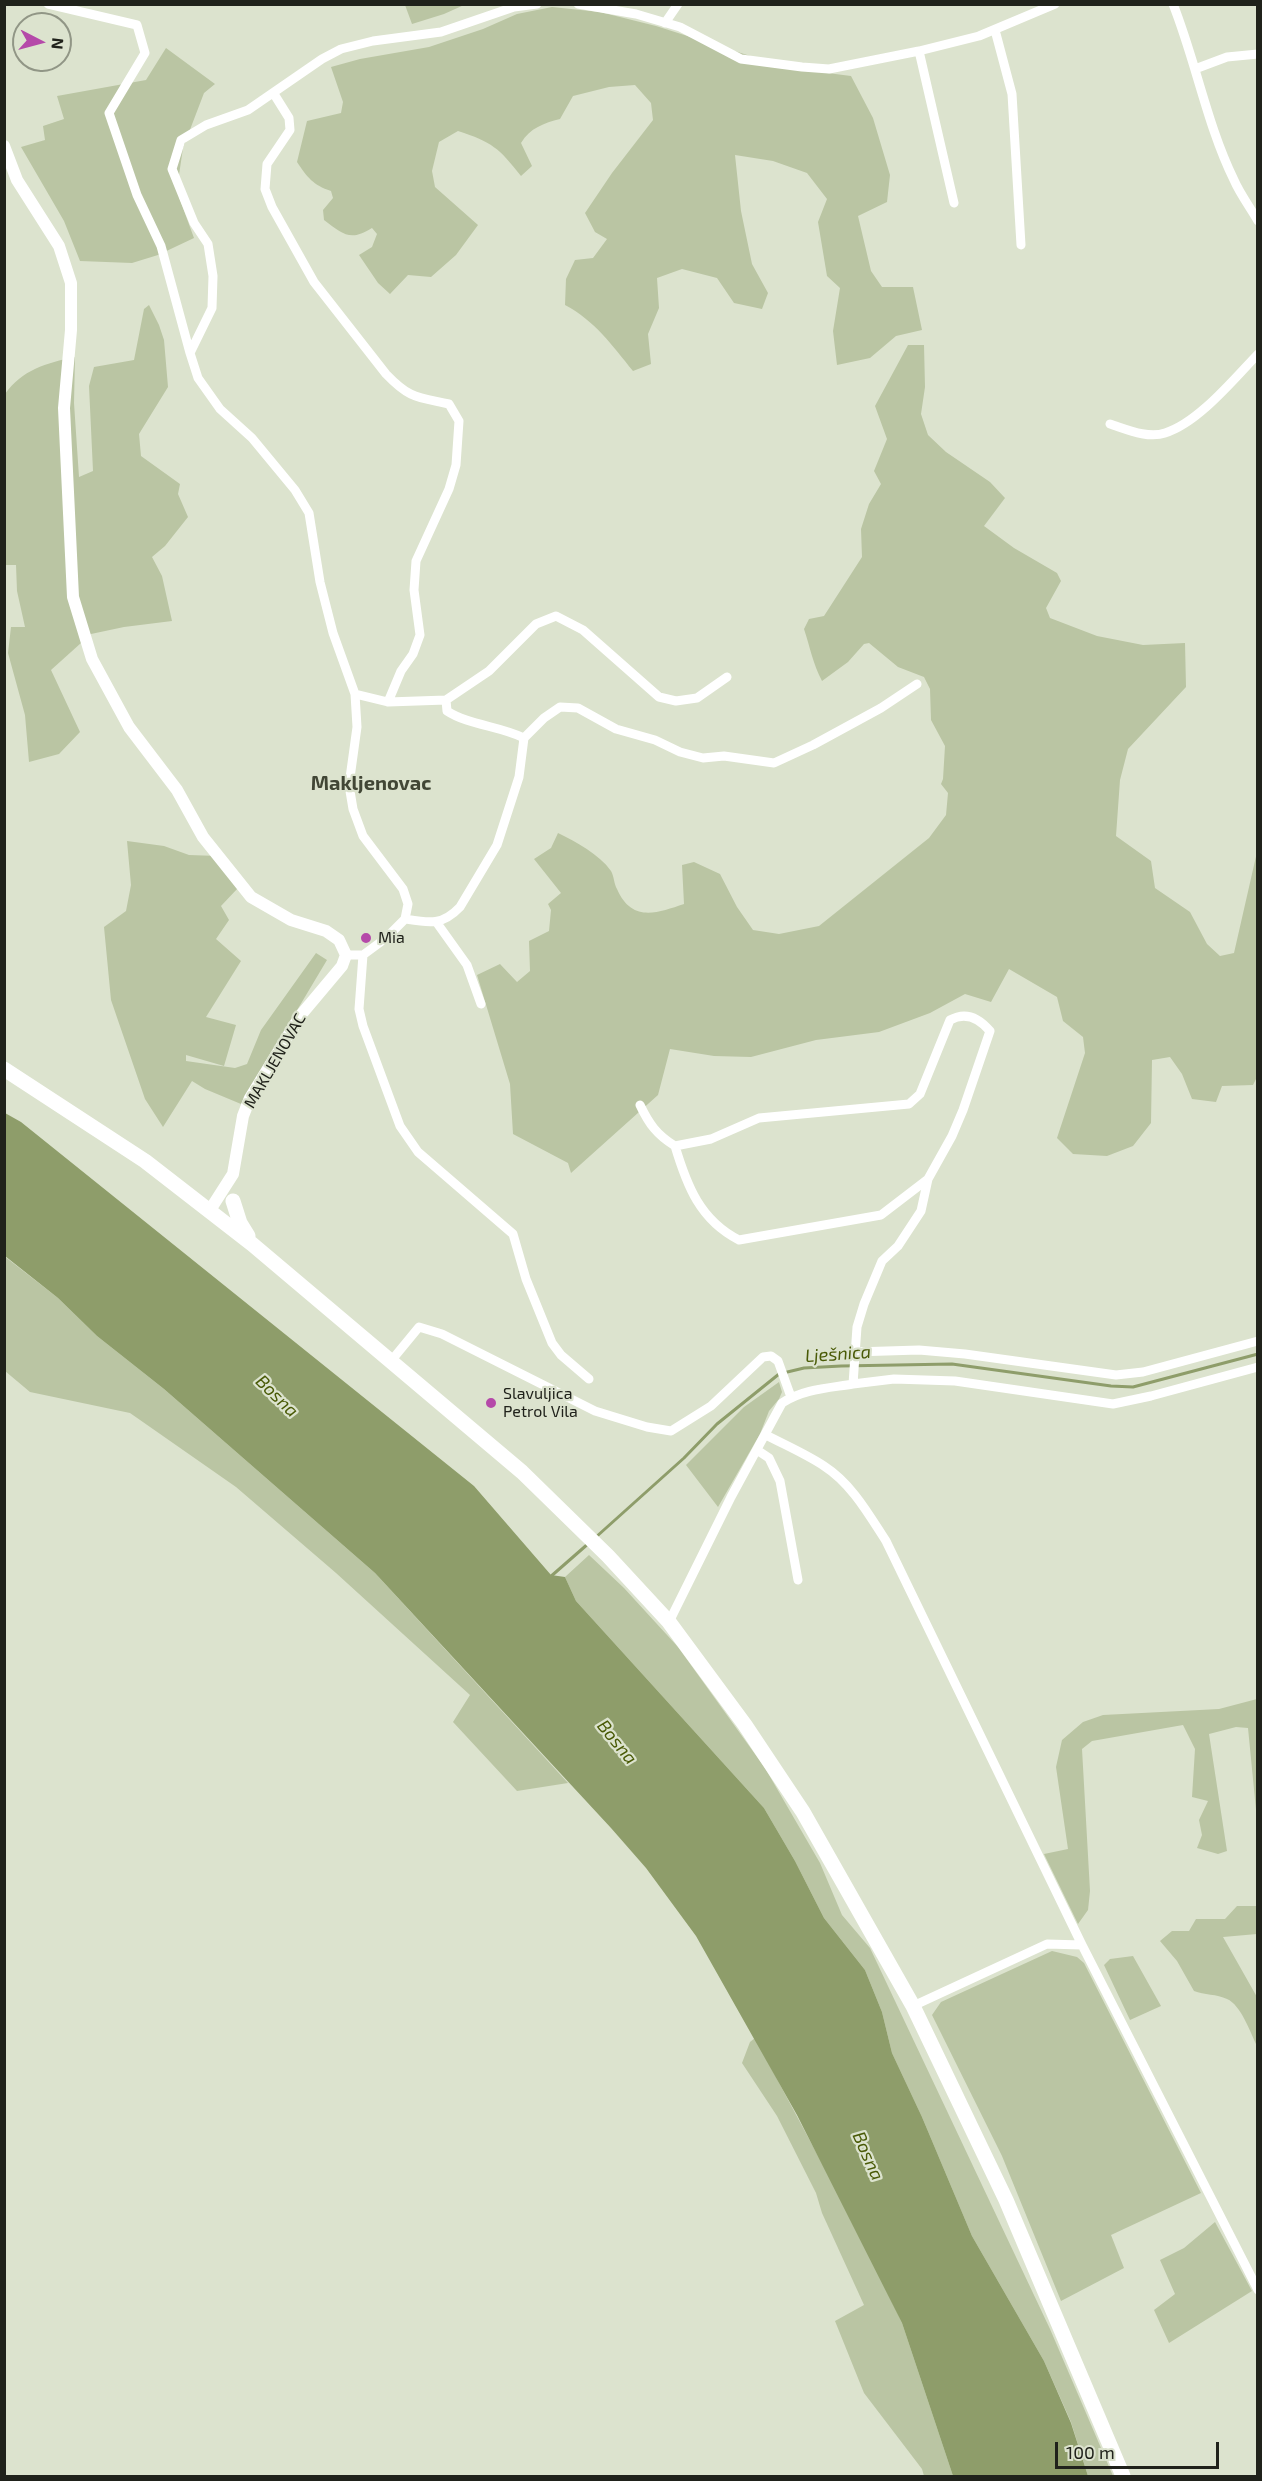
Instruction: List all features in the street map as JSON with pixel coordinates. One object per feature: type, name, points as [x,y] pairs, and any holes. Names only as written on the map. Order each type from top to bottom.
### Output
[{"type":"main road","points":[[4,1069],[145,1161],[252,1244],[522,1473],[608,1556],[669,1622],[738,1715],[803,1812],[913,2006],[1006,2200],[1122,2476]]},
{"type":"main road","points":[[233,1201],[240,1223],[252,1244]]},
{"type":"street","points":[[4,146],[17,180],[59,246],[71,283],[71,330],[64,408],[73,597],[92,659],[129,727],[177,790],[203,837],[251,897],[291,920],[326,931],[339,940],[346,955],[363,955],[386,938],[405,919],[408,904],[403,889],[363,836],[353,809],[349,785],[357,727],[355,694],[333,633],[320,582],[309,513],[295,490],[252,438],[220,409],[198,378],[161,246],[137,195],[109,113],[145,53],[137,26],[48,4]]},
{"type":"street","points":[[190,353],[212,308],[213,276],[208,244],[194,223],[172,169],[181,140],[206,125],[249,110],[340,49],[374,41],[441,32],[514,7],[537,4]]},
{"type":"street","points":[[578,4],[636,14],[680,27],[741,59],[802,68],[829,69],[919,51],[995,30],[1055,4]]},
{"type":"street","points":[[665,23],[678,4]]},
{"type":"street","points":[[1173,4],[1211,121],[1234,181],[1257,221]]},
{"type":"street","points":[[995,30],[1012,94],[1021,245]]},
{"type":"street","points":[[919,51],[954,203]]},
{"type":"street","points":[[1195,69],[1227,57],[1257,54]]},
{"type":"street","points":[[274,94],[288,118],[290,130],[267,164],[265,189],[272,207],[314,282],[386,375],[410,396],[449,404],[459,421],[456,465],[444,499],[416,561],[414,590],[420,635],[413,654],[401,671],[388,702]]},
{"type":"street","points":[[1110,424],[1143,434],[1164,434],[1193,417],[1257,354]]},
{"type":"street","points":[[355,694],[388,702],[446,700],[489,671],[536,624],[556,616],[583,630],[659,697],[676,700],[697,698],[727,677]]},
{"type":"street","points":[[405,919],[437,923],[460,907],[496,845],[519,777],[524,738],[544,718],[560,707],[578,708],[616,729],[655,740],[681,752],[703,758],[724,756],[774,763],[880,708],[917,684]]},
{"type":"street","points":[[446,700],[447,711],[458,718],[498,727],[524,738]]},
{"type":"street","points":[[437,923],[467,964],[481,1004]]},
{"type":"street","name":"MAKLJENOVAC","points":[[212,1212],[233,1174],[243,1116],[250,1098],[300,1016],[342,966],[346,955]]},
{"type":"street","points":[[363,955],[359,1009],[363,1026],[400,1126],[418,1152],[513,1234],[526,1279],[552,1343],[561,1355],[589,1379]]},
{"type":"street","points":[[675,1146],[711,1138],[759,1118],[909,1104],[920,1094],[950,1020],[959,1015],[970,1017],[980,1020],[990,1031],[956,1127],[928,1179],[921,1211],[898,1246],[882,1262],[872,1283],[857,1327],[853,1384]]},
{"type":"street","points":[[640,1105],[649,1125],[675,1146],[684,1177],[704,1214],[724,1233],[739,1240],[881,1215],[928,1179]]},
{"type":"street","points":[[212,1212],[225,1211],[233,1201],[233,1174]]},
{"type":"street","points":[[391,1361],[419,1327],[442,1334],[595,1411],[647,1427],[671,1431],[711,1406],[763,1357],[771,1356],[778,1361],[791,1397]]},
{"type":"street","points":[[855,1354],[919,1350],[965,1354],[1116,1375],[1143,1372],[1257,1341]]},
{"type":"street","points":[[669,1622],[730,1497],[766,1435],[777,1410],[791,1397],[813,1390],[894,1379],[955,1381],[1113,1404],[1151,1396],[1257,1366]]},
{"type":"street","points":[[766,1435],[825,1466],[840,1479],[854,1494],[886,1541],[1082,1944],[1257,2290]]},
{"type":"street","points":[[757,1450],[769,1458],[780,1481],[798,1580]]},
{"type":"street","points":[[913,2006],[1047,1944],[1082,1944]]},
{"type":"shaded area","points":[[405,4],[464,5],[412,24]]},
{"type":"shaded area","points":[[552,7],[600,12],[656,26],[788,68],[851,76],[873,118],[890,175],[887,202],[858,216],[871,271],[882,287],[913,287],[922,330],[896,336],[870,358],[837,365],[833,331],[840,288],[827,276],[818,222],[827,199],[807,173],[773,161],[735,155],[741,211],[752,264],[768,293],[762,309],[734,303],[717,278],[682,269],[657,278],[659,308],[648,334],[651,364],[633,371],[594,326],[565,305],[566,279],[575,260],[593,258],[607,239],[595,232],[585,213],[612,173],[653,120],[651,103],[635,85],[609,87],[573,96],[560,119],[538,127],[521,143],[532,166],[521,176],[500,152],[479,139],[458,131],[439,142],[432,171],[435,187],[478,225],[456,255],[431,277],[408,275],[390,294],[378,283],[359,255],[372,247],[377,234],[372,228],[358,235],[347,234],[324,220],[323,210],[333,198],[331,191],[311,180],[297,162],[307,121],[341,113],[343,102],[331,67],[360,59],[429,47],[483,29],[517,14]]},
{"type":"shaded area","points":[[166,48],[215,84],[204,93],[183,148],[179,175],[179,197],[194,238],[158,255],[132,263],[80,261],[64,221],[21,147],[45,140],[43,126],[64,119],[57,96],[146,80]]},
{"type":"shaded area","points":[[149,305],[164,340],[168,387],[139,434],[141,456],[180,484],[178,494],[188,517],[165,546],[152,557],[162,576],[172,621],[91,634],[51,670],[80,732],[59,754],[29,762],[25,715],[8,653],[11,627],[25,627],[17,591],[16,565],[5,565],[5,394],[27,373],[54,362],[75,357],[74,403],[79,477],[93,471],[89,386],[94,367],[134,360],[144,309]]},
{"type":"shaded area","points":[[908,345],[924,345],[925,387],[921,414],[928,435],[946,452],[990,482],[1005,498],[984,526],[1014,548],[1057,573],[1061,581],[1046,608],[1050,618],[1097,636],[1143,645],[1185,643],[1186,687],[1128,749],[1120,780],[1116,836],[1151,861],[1155,888],[1190,912],[1207,944],[1220,956],[1234,953],[1257,852],[1257,1077],[1253,1085],[1222,1086],[1216,1102],[1192,1099],[1182,1074],[1170,1057],[1152,1060],[1151,1123],[1133,1146],[1107,1156],[1073,1154],[1057,1138],[1085,1053],[1083,1037],[1063,1021],[1057,997],[1009,969],[991,1002],[965,994],[930,1013],[879,1032],[816,1040],[751,1057],[714,1056],[670,1049],[658,1095],[571,1173],[568,1163],[513,1134],[510,1084],[477,975],[500,964],[517,982],[530,971],[529,941],[549,931],[551,910],[548,904],[561,893],[534,859],[551,848],[558,833],[600,859],[612,873],[623,900],[638,911],[655,912],[684,904],[682,865],[694,862],[720,874],[737,907],[753,930],[779,934],[819,926],[929,838],[946,815],[948,793],[941,784],[945,746],[931,720],[930,689],[924,677],[898,667],[869,643],[864,644],[848,662],[822,681],[804,629],[809,619],[824,616],[862,557],[861,529],[869,504],[881,484],[874,471],[887,439],[875,406]]},
{"type":"shaded area","points":[[127,841],[164,846],[189,855],[218,856],[238,888],[221,906],[229,920],[216,939],[241,961],[206,1017],[236,1025],[224,1066],[186,1055],[186,1061],[235,1068],[247,1064],[261,1030],[316,953],[327,960],[241,1104],[192,1081],[163,1127],[145,1099],[111,1000],[104,927],[126,911],[131,885]]},
{"type":"shaded area","points":[[4,1256],[58,1298],[97,1336],[164,1389],[375,1573],[568,1783],[517,1791],[453,1722],[470,1695],[336,1573],[236,1487],[130,1413],[30,1392],[5,1371]]},
{"type":"shaded area","points":[[779,1382],[782,1392],[779,1399],[769,1411],[760,1434],[718,1507],[686,1465],[744,1407]]},
{"type":"shaded area","points":[[589,1555],[624,1588],[678,1647],[765,1768],[820,1863],[842,1915],[870,1948],[1050,2329],[1113,2476],[1088,2476],[1071,2422],[1044,2361],[972,2236],[922,2117],[892,2053],[882,2012],[865,1970],[824,1918],[795,1861],[764,1808],[576,1601],[565,1577]]},
{"type":"shaded area","points":[[1257,1699],[1257,1820],[1248,1728],[1236,1727],[1209,1734],[1227,1851],[1218,1854],[1197,1848],[1202,1835],[1199,1820],[1208,1801],[1192,1797],[1195,1749],[1183,1725],[1092,1741],[1082,1749],[1090,1891],[1088,1910],[1078,1924],[1044,1854],[1068,1849],[1056,1767],[1062,1740],[1083,1722],[1103,1715],[1219,1709]]},
{"type":"shaded area","points":[[1237,1906],[1257,1906],[1257,1934],[1223,1937],[1257,1997],[1257,2046],[1237,2007],[1223,1997],[1194,1991],[1177,1961],[1160,1941],[1172,1931],[1189,1931],[1196,1919],[1225,1919]]},
{"type":"shaded area","points":[[1052,1951],[1077,1957],[1084,1963],[1201,2193],[1111,2235],[1124,2268],[1061,2301],[1002,2156],[932,2015],[941,2002]]},
{"type":"shaded area","points":[[1133,1956],[1161,2006],[1130,2020],[1104,1965],[1110,1959]]},
{"type":"shaded area","points":[[755,2038],[855,2225],[902,2323],[953,2476],[924,2476],[922,2469],[864,2393],[835,2321],[864,2305],[822,2213],[816,2193],[777,2116],[742,2063],[750,2042]]},
{"type":"shaded area","points":[[1215,2222],[1252,2291],[1169,2343],[1154,2310],[1175,2294],[1160,2260],[1184,2248]]},
{"type":"water","name":"Bosna","points":[[5,1113],[21,1122],[474,1486],[551,1575],[565,1577],[576,1601],[764,1808],[795,1861],[824,1918],[865,1970],[882,2012],[892,2053],[922,2117],[972,2236],[1044,2361],[1071,2423],[1088,2476],[953,2476],[902,2323],[797,2115],[696,1936],[646,1868],[611,1828],[375,1573],[164,1389],[97,1336],[58,1298],[5,1256]]},
{"type":"waterway","name":"Lješnica","points":[[596,1537],[684,1458],[717,1424],[779,1374],[804,1368],[952,1364],[1133,1387],[1258,1354]]},
{"type":"waterway","name":"Lješnica","points":[[549,1578],[589,1543]]},
{"type":"place","name":"Mia","points":[[366,938]]},
{"type":"place","name":"Slavuljica Petrol Vila","points":[[491,1403]]},
{"type":"district","name":"Makljenovac","points":[[371,783]]}]
